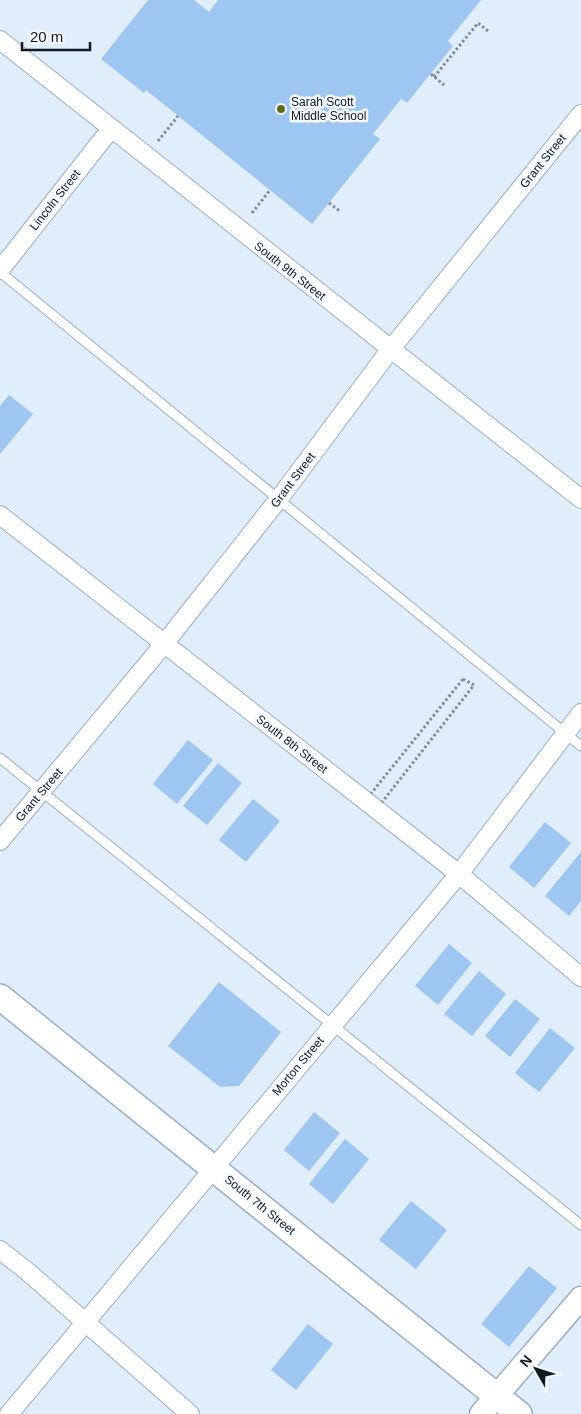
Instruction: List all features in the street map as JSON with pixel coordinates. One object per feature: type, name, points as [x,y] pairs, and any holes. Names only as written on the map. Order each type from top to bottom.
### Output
[{"type":"main road","name":"South 7th Street","points":[[0,996],[214,1168],[488,1405],[519,1414]]},
{"type":"street","name":"South 9th Street","points":[[0,40],[110,130],[581,499]]},
{"type":"street","name":"Grant Street","points":[[0,841],[164,644],[278,500],[390,350],[581,114]]},
{"type":"street","name":"Lincoln Street","points":[[0,271],[110,130]]},
{"type":"street","name":"South 8th Street","points":[[0,515],[459,874],[581,977]]},
{"type":"street","name":"Morton Street","points":[[9,1414],[331,1025],[459,874],[581,714]]},
{"type":"street","points":[[0,1250],[28,1272],[84,1324],[190,1414]]},
{"type":"street","points":[[488,1405],[581,1298]]},
{"type":"lane","points":[[0,271],[581,746]]},
{"type":"lane","points":[[0,758],[581,1225]]},
{"type":"path","points":[[434,77],[478,23],[488,31]]},
{"type":"path","points":[[431,74],[444,85]]},
{"type":"path","points":[[145,157],[178,116]]},
{"type":"path","points":[[238,230],[270,190]]},
{"type":"path","points":[[329,203],[340,212]]},
{"type":"path","points":[[463,679],[474,685],[380,806],[365,801],[463,679]]},
{"type":"building","name":"Sarah Scott Middle School","points":[[148,0],[194,0],[209,12],[218,0],[481,0],[448,41],[453,46],[407,103],[401,99],[373,134],[380,139],[312,224],[146,90],[144,93],[101,59]]},
{"type":"building","points":[[9,395],[33,414],[0,454],[0,406]]},
{"type":"building","points":[[188,740],[213,760],[177,804],[153,784]]},
{"type":"building","points":[[218,763],[242,783],[207,825],[183,806]]},
{"type":"building","points":[[253,799],[280,821],[246,862],[219,840]]},
{"type":"building","points":[[545,822],[571,843],[534,888],[509,867]]},
{"type":"building","points":[[581,852],[581,901],[569,916],[545,896]]},
{"type":"building","points":[[449,944],[472,963],[438,1005],[415,986]]},
{"type":"building","points":[[479,971],[506,994],[472,1036],[444,1014]]},
{"type":"building","points":[[219,982],[281,1032],[239,1086],[220,1087],[168,1046]]},
{"type":"building","points":[[515,999],[540,1019],[510,1057],[485,1036]]},
{"type":"building","points":[[550,1028],[575,1048],[539,1092],[515,1073]]},
{"type":"building","points":[[314,1112],[340,1133],[309,1171],[284,1150]]},
{"type":"building","points":[[345,1139],[369,1159],[333,1204],[309,1184]]},
{"type":"building","points":[[411,1201],[447,1230],[416,1269],[379,1240]]},
{"type":"building","points":[[529,1266],[557,1288],[509,1347],[481,1324]]},
{"type":"building","points":[[308,1324],[333,1344],[296,1390],[271,1370]]},
{"type":"place","name":"Sarah Scott Middle School","points":[[281,109]]}]
